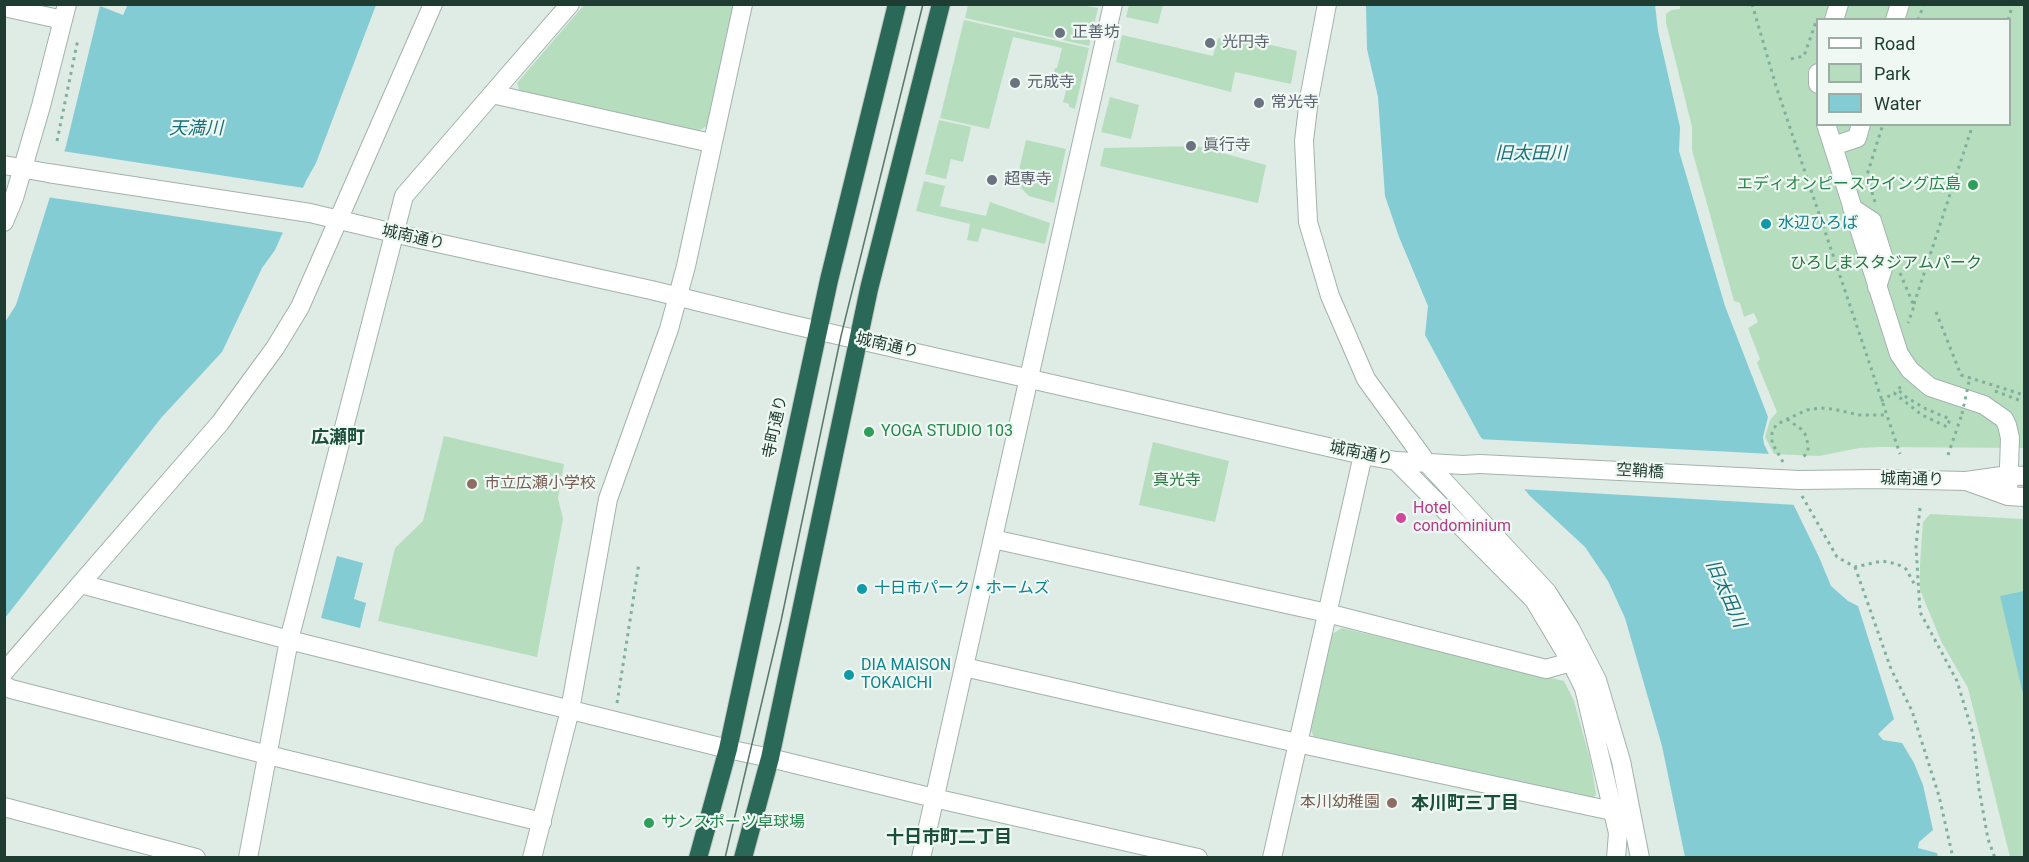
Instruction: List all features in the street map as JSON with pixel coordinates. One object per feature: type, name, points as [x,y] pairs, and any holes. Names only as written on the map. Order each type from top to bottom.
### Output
[{"type":"highway","name":"寺町通り","points":[[698,858],[728,749],[817,330],[897,4]]},
{"type":"highway","points":[[743,858],[770,758],[869,289],[941,4]]},
{"type":"street","points":[[4,672],[220,423],[275,348],[300,307],[433,4]]},
{"type":"street","points":[[248,858],[289,640],[404,196],[570,4]]},
{"type":"street","points":[[532,858],[570,710],[608,499],[669,330],[678,297],[743,4]]},
{"type":"street","points":[[921,858],[1113,4]]},
{"type":"street","points":[[1327,4],[1309,99],[1305,141],[1308,222],[1330,296],[1366,379],[1427,463],[1547,592],[1570,628],[1598,680],[1621,761],[1638,855]]},
{"type":"street","points":[[1826,17],[1839,4]]},
{"type":"street","points":[[4,7],[65,12],[41,106],[4,222]]},
{"type":"street","points":[[492,94],[711,143]]},
{"type":"street","points":[[1827,126],[1896,346],[1910,370],[1930,387],[1984,405],[2007,424],[2017,476],[2016,496],[1965,481]]},
{"type":"street","points":[[1833,146],[1857,138],[1860,126]]},
{"type":"street","name":"城南通り","points":[[4,165],[297,211],[1363,455],[1396,461],[1480,464]]},
{"type":"street","points":[[1272,858],[1363,455]]},
{"type":"street","points":[[1396,461],[1534,600],[1571,662],[1584,688],[1618,833],[1616,858]]},
{"type":"street","name":"空鞘橋","points":[[1480,464],[1800,480]]},
{"type":"street","name":"城南通り","points":[[1800,480],[1965,481],[2017,476]]},
{"type":"street","points":[[993,538],[1327,614],[1546,669],[1571,662]]},
{"type":"street","points":[[81,584],[289,640],[728,749],[1198,858]]},
{"type":"street","points":[[964,666],[1297,743],[1612,811]]},
{"type":"street","points":[[4,685],[11,689],[268,755],[542,822]]},
{"type":"street","points":[[4,807],[196,858]]},
{"type":"path","points":[[1752,4],[1776,86],[1900,454]]},
{"type":"path","points":[[1791,59],[1804,56],[1816,35]]},
{"type":"path","points":[[57,141],[78,39]]},
{"type":"path","points":[[1878,212],[1866,175],[1882,126]]},
{"type":"path","points":[[1908,326],[1972,126]]},
{"type":"path","points":[[1896,266],[1914,306]]},
{"type":"path","points":[[1936,312],[1961,375],[2025,395]]},
{"type":"path","points":[[1953,376],[2025,402]]},
{"type":"path","points":[[1948,455],[1970,377]]},
{"type":"path","points":[[1881,401],[1894,393],[1922,416],[1947,427],[1950,419],[1914,403],[1897,389],[1902,385],[1910,392]]},
{"type":"path","points":[[1918,398],[1945,411]]},
{"type":"path","points":[[1953,411],[1963,406]]},
{"type":"path","points":[[1787,419],[1805,434],[1808,451],[1802,459]]},
{"type":"path","points":[[1920,508],[1916,546],[1920,612],[1957,681],[1973,734],[1979,789],[1988,839],[1995,858]]},
{"type":"path","points":[[615,720],[639,563]]},
{"type":"path","points":[[1856,567],[1892,669],[1912,711],[1939,796],[1953,858]]},
{"type":"green space","name":"ひろしまスタジアムパーク","points":[[1680,4],[2024,5],[2024,448],[1881,447],[1859,448],[1819,456],[1774,454],[1765,437],[1770,420],[1777,412],[1757,363],[1760,359],[1748,328],[1758,322],[1754,313],[1744,317],[1740,303],[1734,301],[1692,150],[1692,127],[1666,23],[1666,14],[1671,10],[1680,9]]},
{"type":"green space","points":[[584,5],[735,5],[707,126],[695,133],[521,95],[517,83]]},
{"type":"green space","name":"正善坊","points":[[968,5],[1082,5],[1098,8],[1089,46],[965,18]]},
{"type":"green space","points":[[1129,5],[1163,5],[1158,24],[1126,17]]},
{"type":"green space","points":[[964,20],[1089,48],[1075,109],[1063,102],[1067,87],[1051,83],[1062,48],[1013,37],[989,129],[940,118]]},
{"type":"green space","points":[[1122,35],[1213,56],[1218,38],[1240,43],[1242,38],[1297,51],[1291,84],[1235,72],[1231,92],[1116,62]]},
{"type":"green space","points":[[1110,97],[1139,105],[1131,139],[1101,132]]},
{"type":"green space","points":[[939,120],[971,127],[963,162],[951,159],[946,179],[925,174]]},
{"type":"green space","points":[[1026,140],[1066,149],[1054,203],[1029,196],[1016,183]]},
{"type":"green space","points":[[1197,146],[1266,165],[1258,203],[1100,166],[1104,148]]},
{"type":"green space","points":[[924,181],[945,186],[940,206],[986,216],[990,202],[1050,223],[1045,244],[982,228],[978,242],[967,240],[970,224],[916,211]]},
{"type":"green space","points":[[444,436],[564,464],[558,498],[563,519],[537,657],[378,621],[395,548],[423,521]]},
{"type":"green space","name":"真光寺","points":[[1153,442],[1229,461],[1215,522],[1139,505]]},
{"type":"green space","points":[[1930,514],[2024,519],[2024,857],[2010,857],[1968,688],[1942,643],[1920,590],[1923,522]]},
{"type":"green space","points":[[1342,628],[1564,681],[1574,701],[1591,763],[1596,794],[1592,800],[1314,738],[1311,730],[1332,634]]},
{"type":"water","name":"天満川","points":[[128,4],[376,5],[316,163],[275,250],[262,268],[222,352],[161,418],[5,618],[5,322],[16,305],[66,146],[100,6],[123,15]]},
{"type":"water","name":"旧太田川","points":[[1366,5],[1655,5],[1658,31],[1680,127],[1679,151],[1725,306],[1768,417],[1763,437],[1764,444],[1831,586],[1848,601],[1858,606],[1894,719],[1878,734],[1883,740],[1902,743],[1914,763],[1923,785],[1933,830],[1919,842],[1918,848],[1937,853],[1938,857],[1685,857],[1662,746],[1625,618],[1608,581],[1585,547],[1530,496],[1480,436],[1425,335],[1428,306],[1399,237],[1385,196],[1378,97],[1367,49]]},
{"type":"water","points":[[337,556],[363,563],[354,599],[366,603],[360,628],[321,618]]},
{"type":"water","points":[[2024,591],[2024,698],[2000,596]]},
{"type":"pier","points":[[62,151],[304,188],[286,233],[47,197]]},
{"type":"pier","points":[[1478,439],[1772,454],[1797,505],[1520,489]]},
{"type":"tram line","points":[[725,858],[781,621],[841,336],[923,4]]},
{"type":"place","name":"正善坊","points":[[1060,33]]},
{"type":"place","name":"光円寺","points":[[1210,43]]},
{"type":"place","name":"元成寺","points":[[1015,83]]},
{"type":"place","name":"常光寺","points":[[1259,103]]},
{"type":"place","name":"眞行寺","points":[[1191,146]]},
{"type":"place","name":"超専寺","points":[[992,180]]},
{"type":"place","name":"エディオンピースウイング広島","points":[[1973,185]]},
{"type":"place","name":"水辺ひろば","points":[[1766,224]]},
{"type":"place","name":"YOGA STUDIO 103","points":[[869,432]]},
{"type":"place","name":"市立広瀬小学校","points":[[472,484]]},
{"type":"place","name":"Hotel condominium","points":[[1401,518]]},
{"type":"place","name":"十日市パーク・ホームズ","points":[[862,589]]},
{"type":"place","name":"DIA MAISON TOKAICHI","points":[[849,675]]},
{"type":"place","name":"本川幼稚園","points":[[1392,803]]},
{"type":"place","name":"サンスポーツ卓球場","points":[[649,823]]},
{"type":"district","name":"広瀬町","points":[[338,438]]},
{"type":"district","name":"本川町三丁目","points":[[1465,804]]},
{"type":"district","name":"十日市町二丁目","points":[[949,838]]}]
